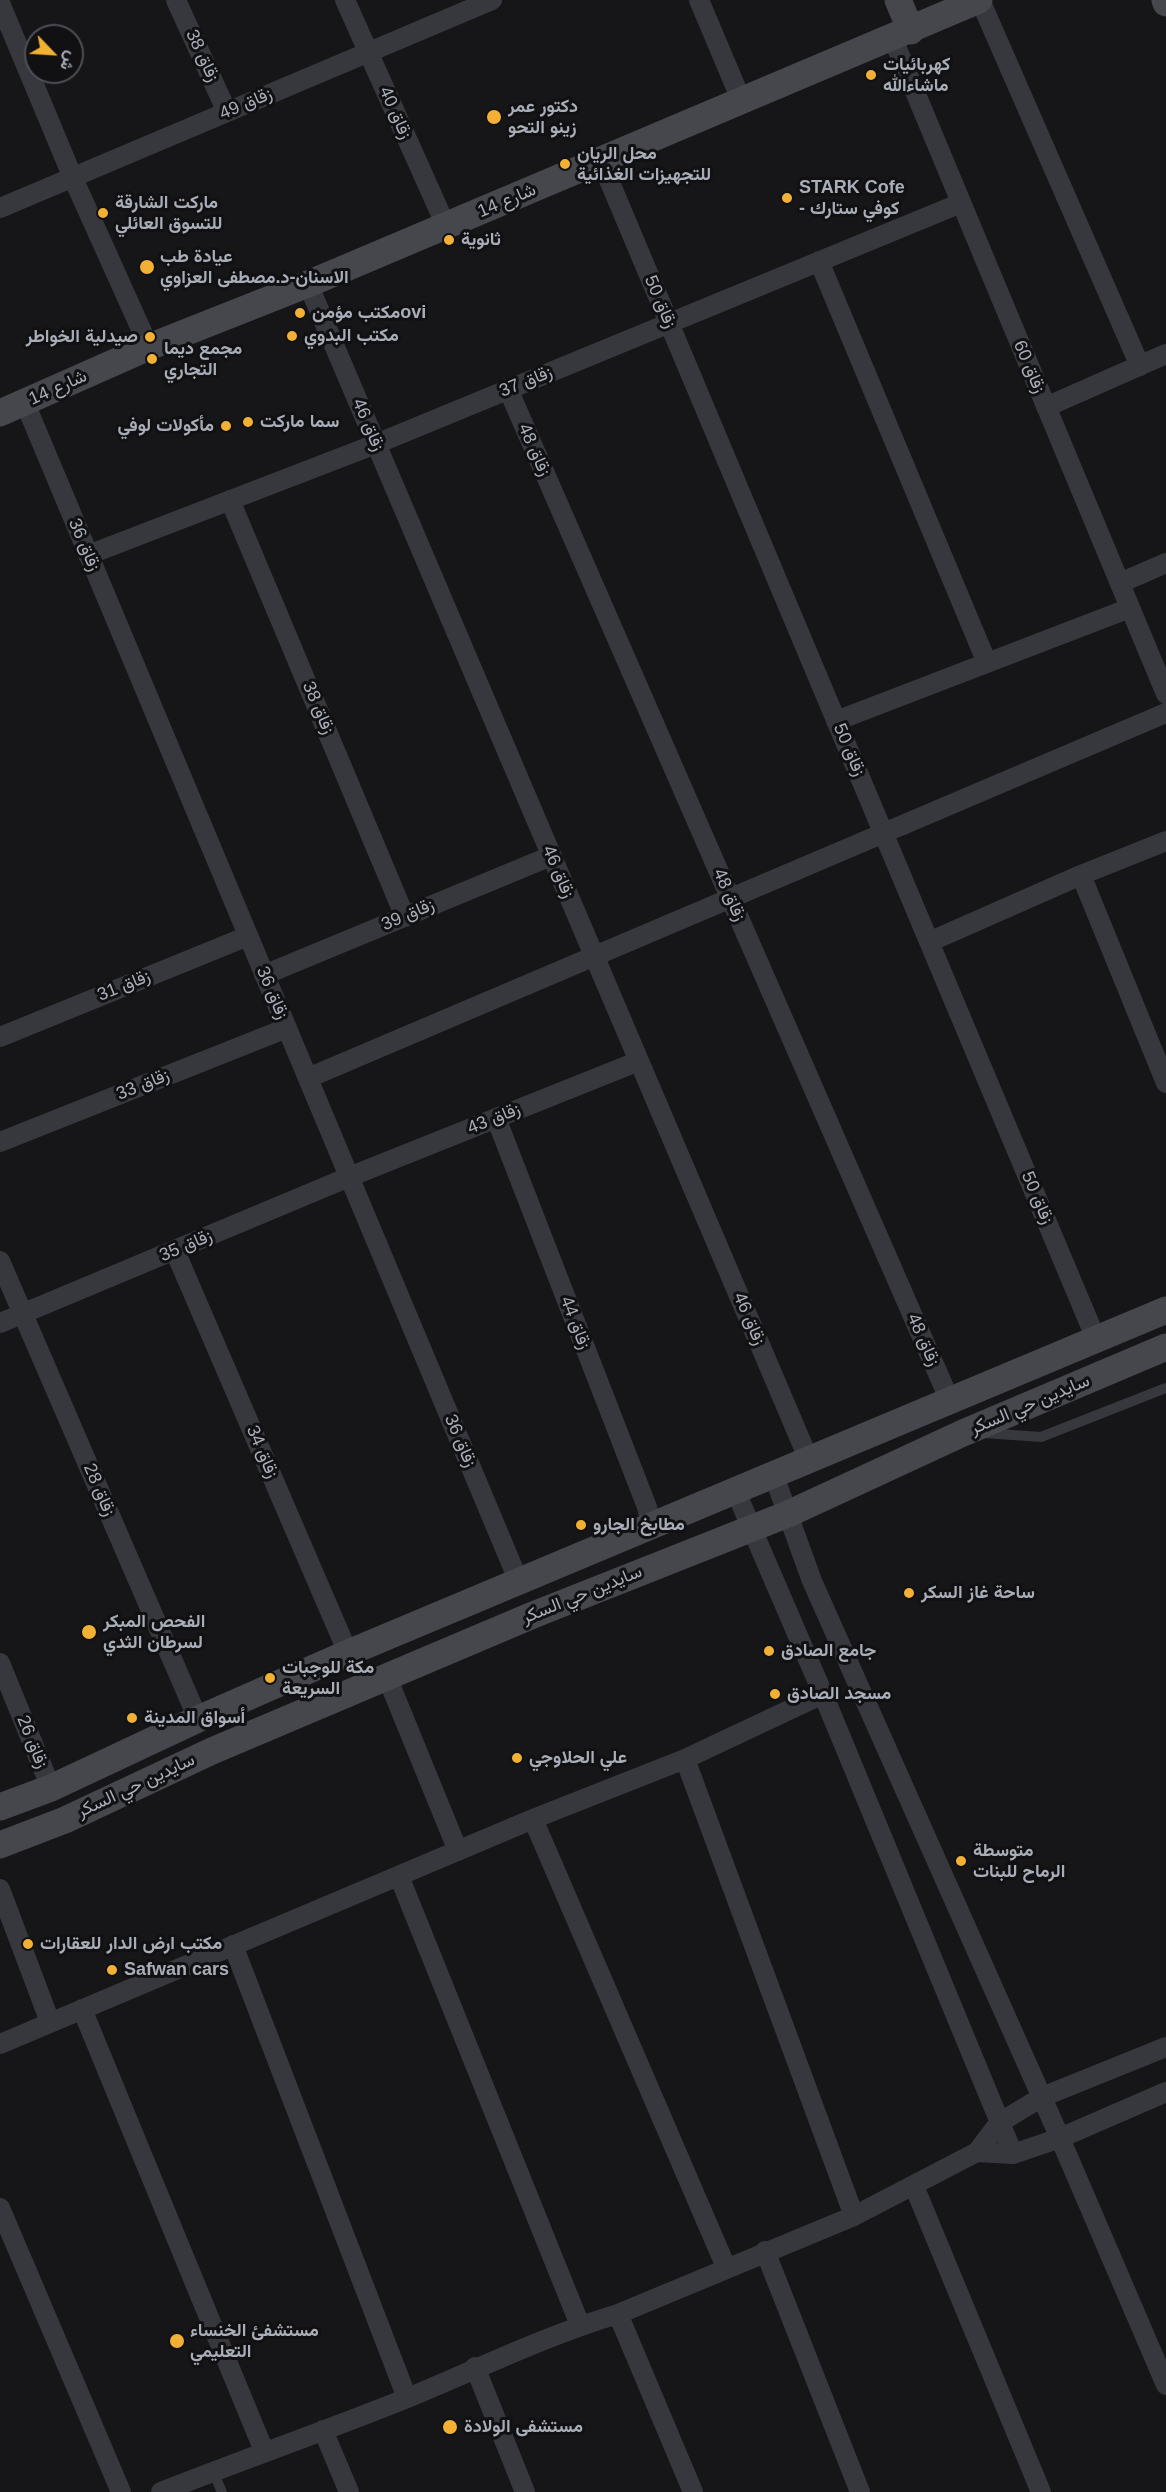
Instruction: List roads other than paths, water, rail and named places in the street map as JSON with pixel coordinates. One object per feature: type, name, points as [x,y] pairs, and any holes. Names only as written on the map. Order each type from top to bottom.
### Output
[{"type":"street","name":"زقاق 38","points":[[176,0],[227,112]]},
{"type":"street","name":"زقاق 40","points":[[345,0],[446,226]]},
{"type":"street","name":"زقاق 49","points":[[0,208],[492,0]]},
{"type":"street","points":[[699,0],[742,102]]},
{"type":"street","points":[[898,0],[902,35]]},
{"type":"street","points":[[980,0],[1140,366]]},
{"type":"street","name":"شارع 14","points":[[0,413],[149,347],[308,284],[902,35],[980,0]]},
{"type":"street","points":[[0,3],[73,178],[149,347]]},
{"type":"street","name":"زقاق 60","points":[[902,35],[961,203],[1166,694]]},
{"type":"street","name":"زقاق 50","points":[[601,161],[1096,1339]]},
{"type":"street","name":"زقاق 37","points":[[88,555],[376,444],[961,203]]},
{"type":"street","points":[[819,261],[987,663]]},
{"type":"street","name":"زقاق 46","points":[[308,284],[809,1460]]},
{"type":"street","points":[[1046,407],[1166,354]]},
{"type":"street","name":"زقاق 48","points":[[508,389],[950,1401]]},
{"type":"street","name":"زقاق 36","points":[[25,403],[519,1582]]},
{"type":"street","name":"زقاق 38","points":[[230,500],[405,916]]},
{"type":"street","points":[[1120,583],[1166,563]]},
{"type":"street","points":[[836,721],[1130,608]]},
{"type":"street","points":[[308,1078],[1166,713]]},
{"type":"street","points":[[929,942],[1081,875],[1166,841]]},
{"type":"street","name":"زقاق 39","points":[[264,975],[551,856]]},
{"type":"street","points":[[1081,875],[1166,1083]]},
{"type":"street","name":"زقاق 31","points":[[0,1037],[248,936]]},
{"type":"street","name":"زقاق 33","points":[[0,1142],[287,1028]]},
{"type":"street","name":"زقاق 43","points":[[349,1177],[639,1061]]},
{"type":"street","name":"زقاق 44","points":[[496,1118],[647,1507],[652,1528]]},
{"type":"street","name":"زقاق 35","points":[[0,1323],[349,1177]]},
{"type":"street","name":"زقاق 34","points":[[175,1251],[348,1653]]},
{"type":"street","name":"زقاق 28","points":[[0,1261],[198,1719]]},
{"type":"street","name":"سايدين حي السكر","points":[[0,1807],[51,1788],[198,1719],[348,1653],[652,1528],[1166,1310]]},
{"type":"street","name":"سايدين حي السكر","points":[[0,1845],[65,1820],[212,1751],[387,1677],[621,1579],[788,1514],[963,1433],[1166,1347]]},
{"type":"street","points":[[774,1476],[812,1581],[1042,2097],[1166,2385]]},
{"type":"street","points":[[736,1492],[823,1694],[999,2123],[1014,2154]]},
{"type":"street","name":"زقاق 26","points":[[0,1663],[51,1788]]},
{"type":"street","points":[[387,1677],[458,1851]]},
{"type":"street","points":[[0,2044],[533,1819],[685,1759],[823,1694]]},
{"type":"street","points":[[685,1759],[854,2216]]},
{"type":"street","points":[[533,1819],[726,2267]]},
{"type":"street","points":[[399,1876],[580,2325]]},
{"type":"street","points":[[0,1889],[50,2022]]},
{"type":"street","points":[[233,1946],[407,2398]]},
{"type":"street","points":[[82,2009],[264,2451]]},
{"type":"street","points":[[166,2491],[264,2451],[407,2398],[475,2367],[580,2325],[618,2314],[726,2267],[854,2216],[977,2152],[999,2123],[1042,2097],[1166,2048]]},
{"type":"street","points":[[977,2152],[1014,2154],[1060,2138],[1166,2092]]},
{"type":"street","points":[[914,2186],[1041,2492]]},
{"type":"street","points":[[0,2208],[121,2492]]},
{"type":"street","points":[[765,2251],[860,2492]]},
{"type":"street","points":[[618,2314],[693,2492]]},
{"type":"street","points":[[475,2367],[525,2492]]},
{"type":"street","points":[[323,2430],[349,2492]]},
{"type":"lane","points":[[963,1433],[1009,1433],[1041,1437],[1166,1388]]},
{"type":"lane","points":[[213,2472],[222,2492]]},
{"type":"place","name":"كهربائيات ماشاءالله","points":[[871,75]]},
{"type":"place","name":"دكتور عمر زينو التحو","points":[[494,117]]},
{"type":"place","name":"محل الريان للتجهيزات الغذائية","points":[[565,164]]},
{"type":"place","name":"STARK Cofe - كوفي ستارك","points":[[787,198]]},
{"type":"place","name":"ماركت الشارقة للتسوق العائلي","points":[[103,213]]},
{"type":"place","name":"ثانوية","points":[[449,240]]},
{"type":"place","name":"عيادة طب الاسنان-د.مصطفى العزاوي","points":[[147,267]]},
{"type":"place","name":"مكتب مؤمنovi","points":[[300,313]]},
{"type":"place","name":"مكتب البدوي","points":[[292,336]]},
{"type":"place","name":"صيدلية الخواطر","points":[[150,337]]},
{"type":"place","name":"مجمع ديما التجاري","points":[[152,359]]},
{"type":"place","name":"سما ماركت","points":[[248,422]]},
{"type":"place","name":"مأكولات لوفي","points":[[226,426]]},
{"type":"place","name":"مطابخ الجارو","points":[[581,1525]]},
{"type":"place","name":"ساحة غاز السكر","points":[[909,1593]]},
{"type":"place","name":"الفحص المبكر لسرطان الثدي","points":[[89,1632]]},
{"type":"place","name":"جامع الصادق","points":[[769,1651]]},
{"type":"place","name":"مكة للوجبات السريعة","points":[[270,1678]]},
{"type":"place","name":"مسجد الصادق","points":[[775,1694]]},
{"type":"place","name":"أسواق المدينة","points":[[132,1718]]},
{"type":"place","name":"علي الحلاوجي","points":[[517,1758]]},
{"type":"place","name":"متوسطة الرماح للبنات","points":[[961,1861]]},
{"type":"place","name":"مكتب ارض الدار للعقارات","points":[[28,1944]]},
{"type":"place","name":"Safwan cars","points":[[112,1970]]},
{"type":"place","name":"مستشفئ الخنساء التعليمي","points":[[177,2341]]},
{"type":"place","name":"مستشفى الولادة","points":[[450,2427]]}]
